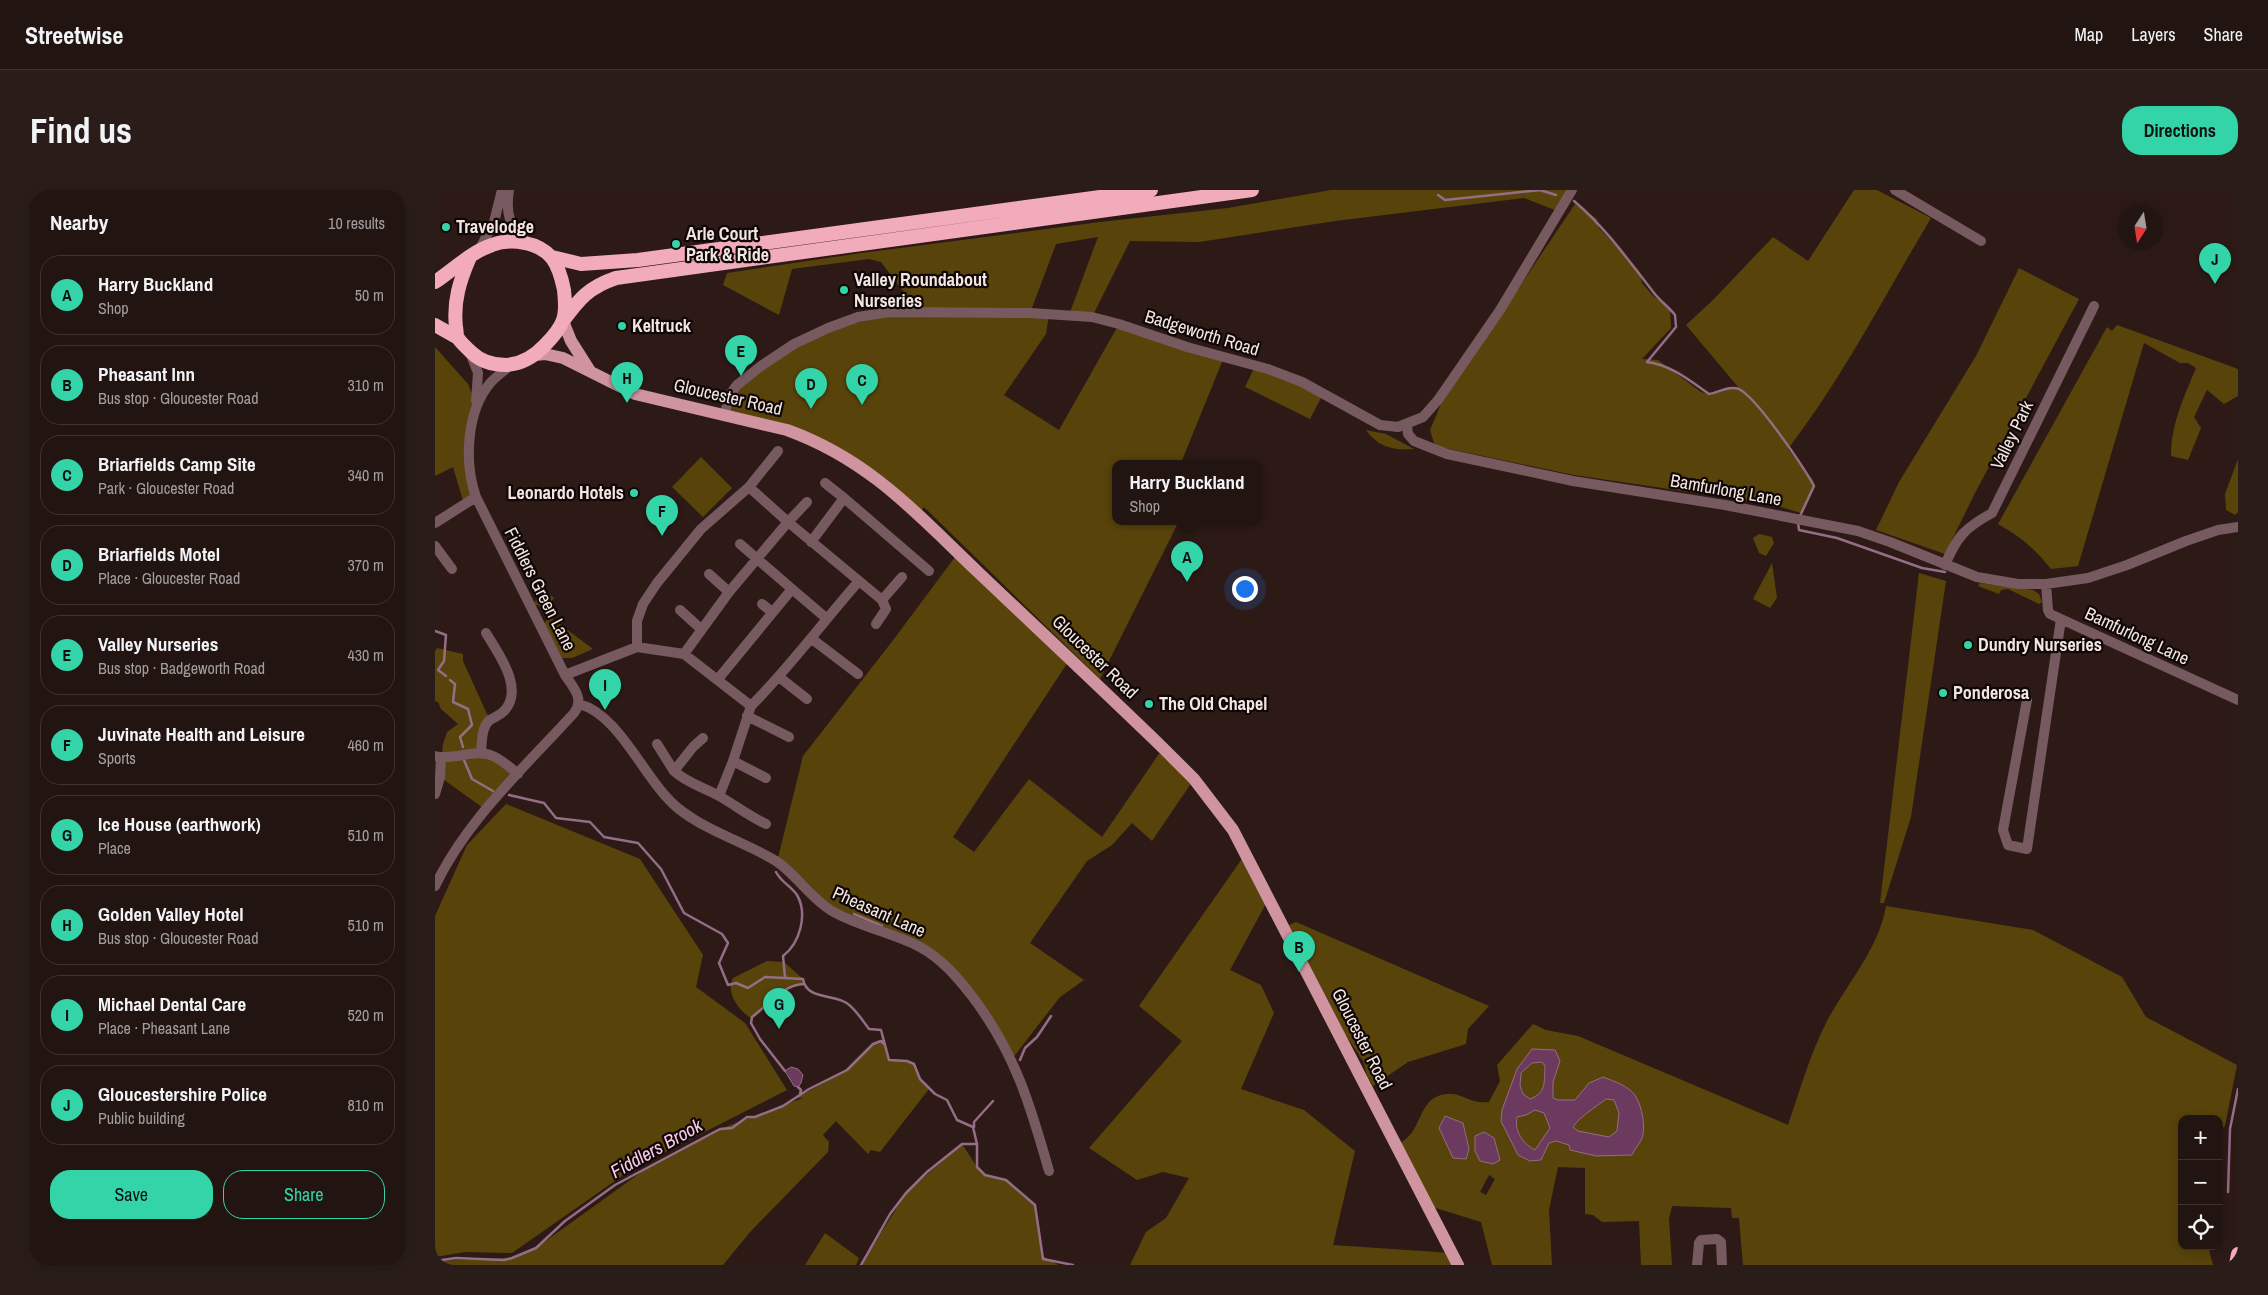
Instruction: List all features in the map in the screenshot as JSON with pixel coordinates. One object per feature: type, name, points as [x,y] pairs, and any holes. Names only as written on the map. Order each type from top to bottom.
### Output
[{"type":"highway","points":[[435,282],[491,245],[505,242],[528,244],[551,258],[589,264],[637,260],[1151,190]]},
{"type":"highway","points":[[435,325],[462,342],[475,355],[491,363],[512,364],[523,362],[535,355],[552,338],[579,299],[597,284],[616,278],[1252,190]]},
{"type":"highway","points":[[462,342],[455,308],[456,297],[474,255]]},
{"type":"highway","points":[[551,258],[559,271],[565,296],[563,321]]},
{"type":"highway","points":[[2236,1265],[2238,1254]]},
{"type":"main road","points":[[563,321],[571,340],[591,372]]},
{"type":"main road","name":"Gloucester Road","points":[[535,355],[545,354],[563,358],[635,394],[725,413],[781,428],[811,438],[845,456],[870,473],[919,514],[1193,779],[1219,809],[1245,853],[1458,1265]]},
{"type":"street","points":[[474,255],[495,222],[502,190]]},
{"type":"street","points":[[509,190],[507,206],[509,220],[528,244]]},
{"type":"street","points":[[1407,425],[1423,417],[1437,400],[1500,310],[1571,190]]},
{"type":"street","points":[[1895,190],[1981,241]]},
{"type":"street","name":"Valley Park","points":[[1945,565],[1957,539],[1975,523],[1992,513],[2094,306]]},
{"type":"street","name":"Badgeworth Road","points":[[725,413],[729,396],[737,385],[794,344],[828,328],[858,317],[890,312],[935,312],[1092,317],[1302,382],[1381,425],[1398,427],[1407,425]]},
{"type":"street","name":"Fiddlers Green Lane","points":[[462,342],[479,373],[477,407],[468,451],[470,480],[476,498],[565,675],[578,695],[579,704]]},
{"type":"street","name":"Fiddlers Green Lane","points":[[477,407],[491,383],[512,364]]},
{"type":"street","name":"Bamfurlong Lane","points":[[1407,425],[1409,434],[1414,440],[1447,454],[1573,480],[1725,505],[1858,531],[1977,576],[2018,584],[2046,584],[2088,578],[2218,530],[2238,527]]},
{"type":"street","points":[[637,647],[637,620],[649,593],[701,529],[749,487],[778,451]]},
{"type":"street","points":[[825,483],[929,571]]},
{"type":"street","points":[[749,487],[811,542],[882,600],[886,609],[876,624]]},
{"type":"street","points":[[435,523],[476,498]]},
{"type":"street","points":[[811,542],[844,498]]},
{"type":"street","points":[[684,654],[729,592],[807,502]]},
{"type":"street","points":[[741,544],[826,618]]},
{"type":"street","points":[[435,546],[452,569]]},
{"type":"street","points":[[709,574],[729,592]]},
{"type":"street","points":[[882,600],[901,577]]},
{"type":"street","points":[[719,796],[751,706],[812,639],[826,618],[859,581]]},
{"type":"street","name":"Bamfurlong Lane","points":[[2046,584],[2050,614],[2238,700]]},
{"type":"street","points":[[717,679],[792,589]]},
{"type":"street","points":[[762,604],[773,612]]},
{"type":"street","points":[[680,610],[701,629]]},
{"type":"street","points":[[2027,700],[2003,830],[2008,845],[2027,849],[2061,619]]},
{"type":"street","points":[[481,753],[485,726],[489,720],[504,712],[512,693],[508,673],[486,633]]},
{"type":"street","points":[[812,639],[858,674]]},
{"type":"street","points":[[565,675],[637,647],[684,654],[751,706]]},
{"type":"street","points":[[779,677],[807,699]]},
{"type":"street","points":[[435,886],[461,839],[574,713],[579,704]]},
{"type":"street","name":"Pheasant Lane","points":[[579,704],[587,706],[614,728],[631,749],[652,782],[670,802],[685,814],[777,862],[811,896],[834,912],[909,942],[930,954],[948,968],[989,1018],[1012,1059],[1027,1096],[1049,1171]]},
{"type":"street","points":[[747,716],[789,737]]},
{"type":"street","points":[[674,771],[693,746],[703,738]]},
{"type":"street","points":[[657,744],[674,771],[682,778],[719,796],[745,814],[766,824]]},
{"type":"street","points":[[435,794],[440,777],[438,756],[481,753],[494,756],[519,774]]},
{"type":"street","points":[[733,761],[766,778]]},
{"type":"street","points":[[1697,1265],[1701,1240],[1717,1239],[1721,1242],[1722,1265]]},
{"type":"shaded area","points":[[1331,190],[1572,190],[1560,212],[1524,198],[1335,221],[1199,242],[1130,241],[1092,317],[1069,315],[1098,237],[1056,244],[1030,313],[1049,314],[1046,334],[1004,395],[1059,430],[1119,324],[1224,357],[1182,460],[1112,460],[1112,525],[1177,525],[1100,679],[924,507],[919,514],[845,456],[725,413],[737,385],[828,328],[918,311],[881,262],[869,259],[792,269],[779,315],[723,285],[727,273],[854,254],[1100,222],[1228,208]]},
{"type":"shaded area","points":[[1854,190],[1877,190],[1931,218],[1845,365],[1788,449],[1813,480],[1815,486],[1801,513],[1771,504],[1574,475],[1440,447],[1434,443],[1430,430],[1441,404],[1575,204],[1597,219],[1599,228],[1639,271],[1642,283],[1653,296],[1670,308],[1671,328],[1642,359],[1658,360],[1701,392],[1711,395],[1721,390],[1739,388],[1686,325],[1713,300],[1773,237],[1808,261]]},
{"type":"shaded area","points":[[2019,268],[2079,299],[1976,491],[1945,554],[1876,530],[1899,482],[1976,356]]},
{"type":"shaded area","points":[[2117,325],[2238,369],[2238,396],[2224,404],[2207,390],[2194,417],[2201,428],[2188,460],[2171,456],[2176,422],[2196,368],[2188,363],[2180,363],[2144,343],[2078,566],[2051,569],[2027,544],[1998,524],[2107,327],[2112,331]]},
{"type":"shaded area","points":[[435,347],[468,384],[477,407],[472,428],[476,497],[464,504],[453,467],[435,476]]},
{"type":"shaded area","points":[[1255,366],[1323,394],[1310,419],[1245,387]]},
{"type":"shaded area","points":[[1366,430],[1386,434],[1414,449],[1387,447],[1370,436]]},
{"type":"shaded area","points":[[701,457],[732,488],[703,517],[672,487]]},
{"type":"shaded area","points":[[2238,459],[2238,512],[2235,515],[2226,510],[2225,494]]},
{"type":"shaded area","points":[[1759,534],[1772,537],[1774,543],[1766,556],[1759,553],[1753,538]]},
{"type":"shaded area","points":[[958,553],[1070,659],[953,837],[974,852],[1029,779],[1102,837],[1163,748],[1194,779],[1152,841],[1132,823],[1112,845],[1087,861],[1030,943],[1084,980],[1060,997],[1012,1059],[940,961],[834,912],[777,862],[803,756]]},
{"type":"shaded area","points":[[1772,563],[1777,598],[1770,608],[1753,599]]},
{"type":"shaded area","points":[[1919,573],[1946,581],[1911,817],[1884,903],[1880,903]]},
{"type":"shaded area","points":[[1980,583],[2033,590],[2039,594],[2042,602],[2039,604],[2008,589],[2001,590],[1999,594],[1978,586]]},
{"type":"shaded area","points":[[544,591],[554,598],[549,604],[540,606],[533,604]]},
{"type":"shaded area","points":[[549,616],[593,649],[572,658],[562,658],[544,624]]},
{"type":"shaded area","points":[[437,648],[463,654],[463,661],[487,714],[492,719],[481,753],[518,774],[486,810],[440,777],[443,744],[447,732],[458,724],[435,701],[435,651]]},
{"type":"shaded area","points":[[506,804],[640,859],[703,955],[696,987],[745,1023],[787,1090],[632,1169],[512,1253],[465,1252],[435,1257],[435,916],[467,845]]},
{"type":"shaded area","points":[[1246,853],[1269,898],[1230,970],[1261,985],[1274,1013],[1241,1089],[1304,1110],[1355,1151],[1333,1245],[1451,1253],[1458,1265],[1130,1265],[1146,1232],[1166,1218],[1189,1178],[1163,1172],[1137,1180],[1089,1148],[1182,1041],[1139,1006]]},
{"type":"shaded area","points":[[1886,906],[2033,930],[2122,977],[2146,1017],[2237,1065],[2225,1126],[2223,1128],[2223,1115],[2178,1115],[2178,1250],[2209,1250],[2213,1265],[1743,1265],[1739,1218],[1732,1218],[1731,1208],[1672,1206],[1669,1219],[1672,1265],[1641,1265],[1639,1221],[1602,1222],[1593,1215],[1585,1214],[1585,1168],[1558,1167],[1549,1210],[1552,1265],[1492,1265],[1481,1222],[1426,1205],[1396,1147],[1411,1133],[1427,1105],[1436,1097],[1452,1094],[1477,1102],[1489,1102],[1500,1081],[1497,1065],[1533,1024],[1546,1030],[1578,1036],[1788,1125],[1815,1046],[1827,1021],[1870,951],[1877,936]],"holes":[[[1489,1175],[1495,1179],[1486,1195],[1480,1192]]]},
{"type":"shaded area","points":[[1296,922],[1489,1006],[1468,1029],[1466,1044],[1408,1062],[1373,1086],[1363,1061],[1345,1034],[1289,925]]},
{"type":"shaded area","points":[[767,961],[784,962],[803,979],[804,984],[793,985],[752,1019],[739,1007],[732,996],[731,984],[733,978]]},
{"type":"shaded area","points":[[881,1041],[885,1045],[889,1060],[907,1061],[914,1064],[920,1079],[929,1089],[880,1152],[871,1150],[868,1154],[836,1121],[823,1135],[829,1142],[828,1152],[751,1231],[723,1265],[435,1265],[435,1261],[512,1258],[536,1248],[647,1168],[720,1129],[803,1098],[796,1098],[847,1070],[873,1044]]},
{"type":"shaded area","points":[[1532,1049],[1555,1050],[1560,1061],[1553,1082],[1553,1098],[1558,1100],[1575,1100],[1589,1083],[1603,1077],[1621,1084],[1630,1090],[1642,1111],[1643,1123],[1642,1138],[1632,1155],[1596,1156],[1570,1150],[1569,1145],[1556,1141],[1549,1143],[1541,1160],[1530,1161],[1518,1155],[1501,1121],[1502,1110],[1517,1069]],"holes":[[[1542,1062],[1545,1066],[1542,1090],[1530,1099],[1523,1094],[1520,1086],[1521,1073],[1532,1063]],[[1606,1099],[1614,1100],[1619,1113],[1617,1131],[1609,1137],[1578,1131],[1573,1127],[1583,1116]],[[1535,1110],[1544,1113],[1550,1128],[1535,1150],[1523,1141],[1518,1132],[1517,1117]]]},
{"type":"shaded area","points":[[791,1067],[798,1069],[803,1075],[798,1087],[794,1086],[785,1071]]},
{"type":"shaded area","points":[[1445,1116],[1463,1123],[1469,1149],[1466,1159],[1453,1158],[1439,1128]]},
{"type":"shaded area","points":[[1484,1132],[1494,1138],[1500,1160],[1493,1164],[1480,1161],[1475,1151],[1475,1136]]},
{"type":"shaded area","points":[[962,1144],[977,1167],[985,1175],[1006,1180],[1035,1205],[1043,1256],[1058,1265],[861,1265],[906,1193]]},
{"type":"shaded area","points":[[825,1233],[859,1258],[856,1265],[805,1265]]},
{"type":"waterway","points":[[1438,195],[1445,200],[1540,190],[1556,195]]},
{"type":"waterway","points":[[1574,201],[1606,233],[1656,296],[1675,315],[1676,327],[1647,362],[1672,370],[1709,394],[1727,389],[1739,389],[1757,405],[1779,433],[1814,486],[1800,516]]},
{"type":"waterway","points":[[1798,522],[1799,530],[1837,538],[1922,568],[1945,572]]},
{"type":"waterway","points":[[435,631],[446,635],[444,661],[438,670],[446,676]]},
{"type":"waterway","points":[[450,680],[455,684],[453,702],[468,709],[472,725],[460,737],[463,747]]},
{"type":"waterway","points":[[464,760],[472,779],[493,791]]},
{"type":"waterway","points":[[509,795],[544,803],[556,818],[590,822],[604,837],[638,843],[661,869],[684,913],[722,934],[728,943],[719,963],[728,985],[736,983],[748,988],[765,977],[803,979],[810,991],[848,1004],[869,1029],[881,1030],[889,1060],[907,1061],[914,1064],[920,1079],[935,1094],[947,1100],[957,1120],[973,1127],[977,1144],[977,1167],[985,1175],[1006,1180],[1035,1205],[1043,1259],[1073,1265]]},
{"type":"waterway","points":[[776,872],[797,895],[802,911],[801,928],[798,936],[794,944],[783,956],[785,977]]},
{"type":"waterway","points":[[854,914],[882,926]]},
{"type":"waterway","points":[[785,1071],[760,1039],[751,1023],[752,1017],[776,996],[790,988],[804,984]]},
{"type":"waterway","points":[[1020,1060],[1025,1048],[1037,1037],[1051,1016]]},
{"type":"waterway","name":"Fiddlers Brook","points":[[435,1261],[456,1258],[504,1260],[536,1248],[565,1221],[615,1185],[720,1129],[732,1128],[747,1117],[755,1117],[783,1106],[809,1089],[847,1070],[873,1044],[881,1041],[884,1044]]},
{"type":"waterway","name":"Fiddlers Brook","points":[[798,1087],[801,1090],[800,1094]]},
{"type":"waterway","points":[[2228,1192],[2230,1129],[2238,1089]]},
{"type":"waterway","points":[[974,1127],[974,1122],[993,1101]]},
{"type":"waterway","points":[[861,1265],[890,1214],[906,1193],[927,1172],[962,1144],[977,1144]]},
{"type":"place","name":"Travelodge","points":[[446,227]]},
{"type":"place","name":"Arle Court Park & Ride","points":[[676,244]]},
{"type":"place","name":"Gloucestershire Police","points":[[2215,284]]},
{"type":"place","name":"Valley Roundabout Nurseries","points":[[844,290]]},
{"type":"place","name":"Keltruck","points":[[622,326]]},
{"type":"place","name":"Valley Nurseries","points":[[741,376]]},
{"type":"place","name":"Golden Valley Hotel","points":[[627,403]]},
{"type":"place","name":"Briarfields Camp Site","points":[[862,405]]},
{"type":"place","name":"Briarfields Motel","points":[[811,409]]},
{"type":"place","name":"Leonardo Hotels","points":[[634,493]]},
{"type":"place","name":"Juvinate Health and Leisure","points":[[662,536]]},
{"type":"place","name":"Harry Buckland","points":[[1187,582]]},
{"type":"place","name":"Dundry Nurseries","points":[[1968,645]]},
{"type":"place","name":"Ponderosa","points":[[1943,693]]},
{"type":"place","name":"The Old Chapel","points":[[1149,704]]},
{"type":"place","name":"Michael Dental Care","points":[[605,710]]},
{"type":"place","name":"Pheasant Inn","points":[[1299,972]]},
{"type":"place","name":"Ice House (earthwork)","points":[[779,1029]]}]
